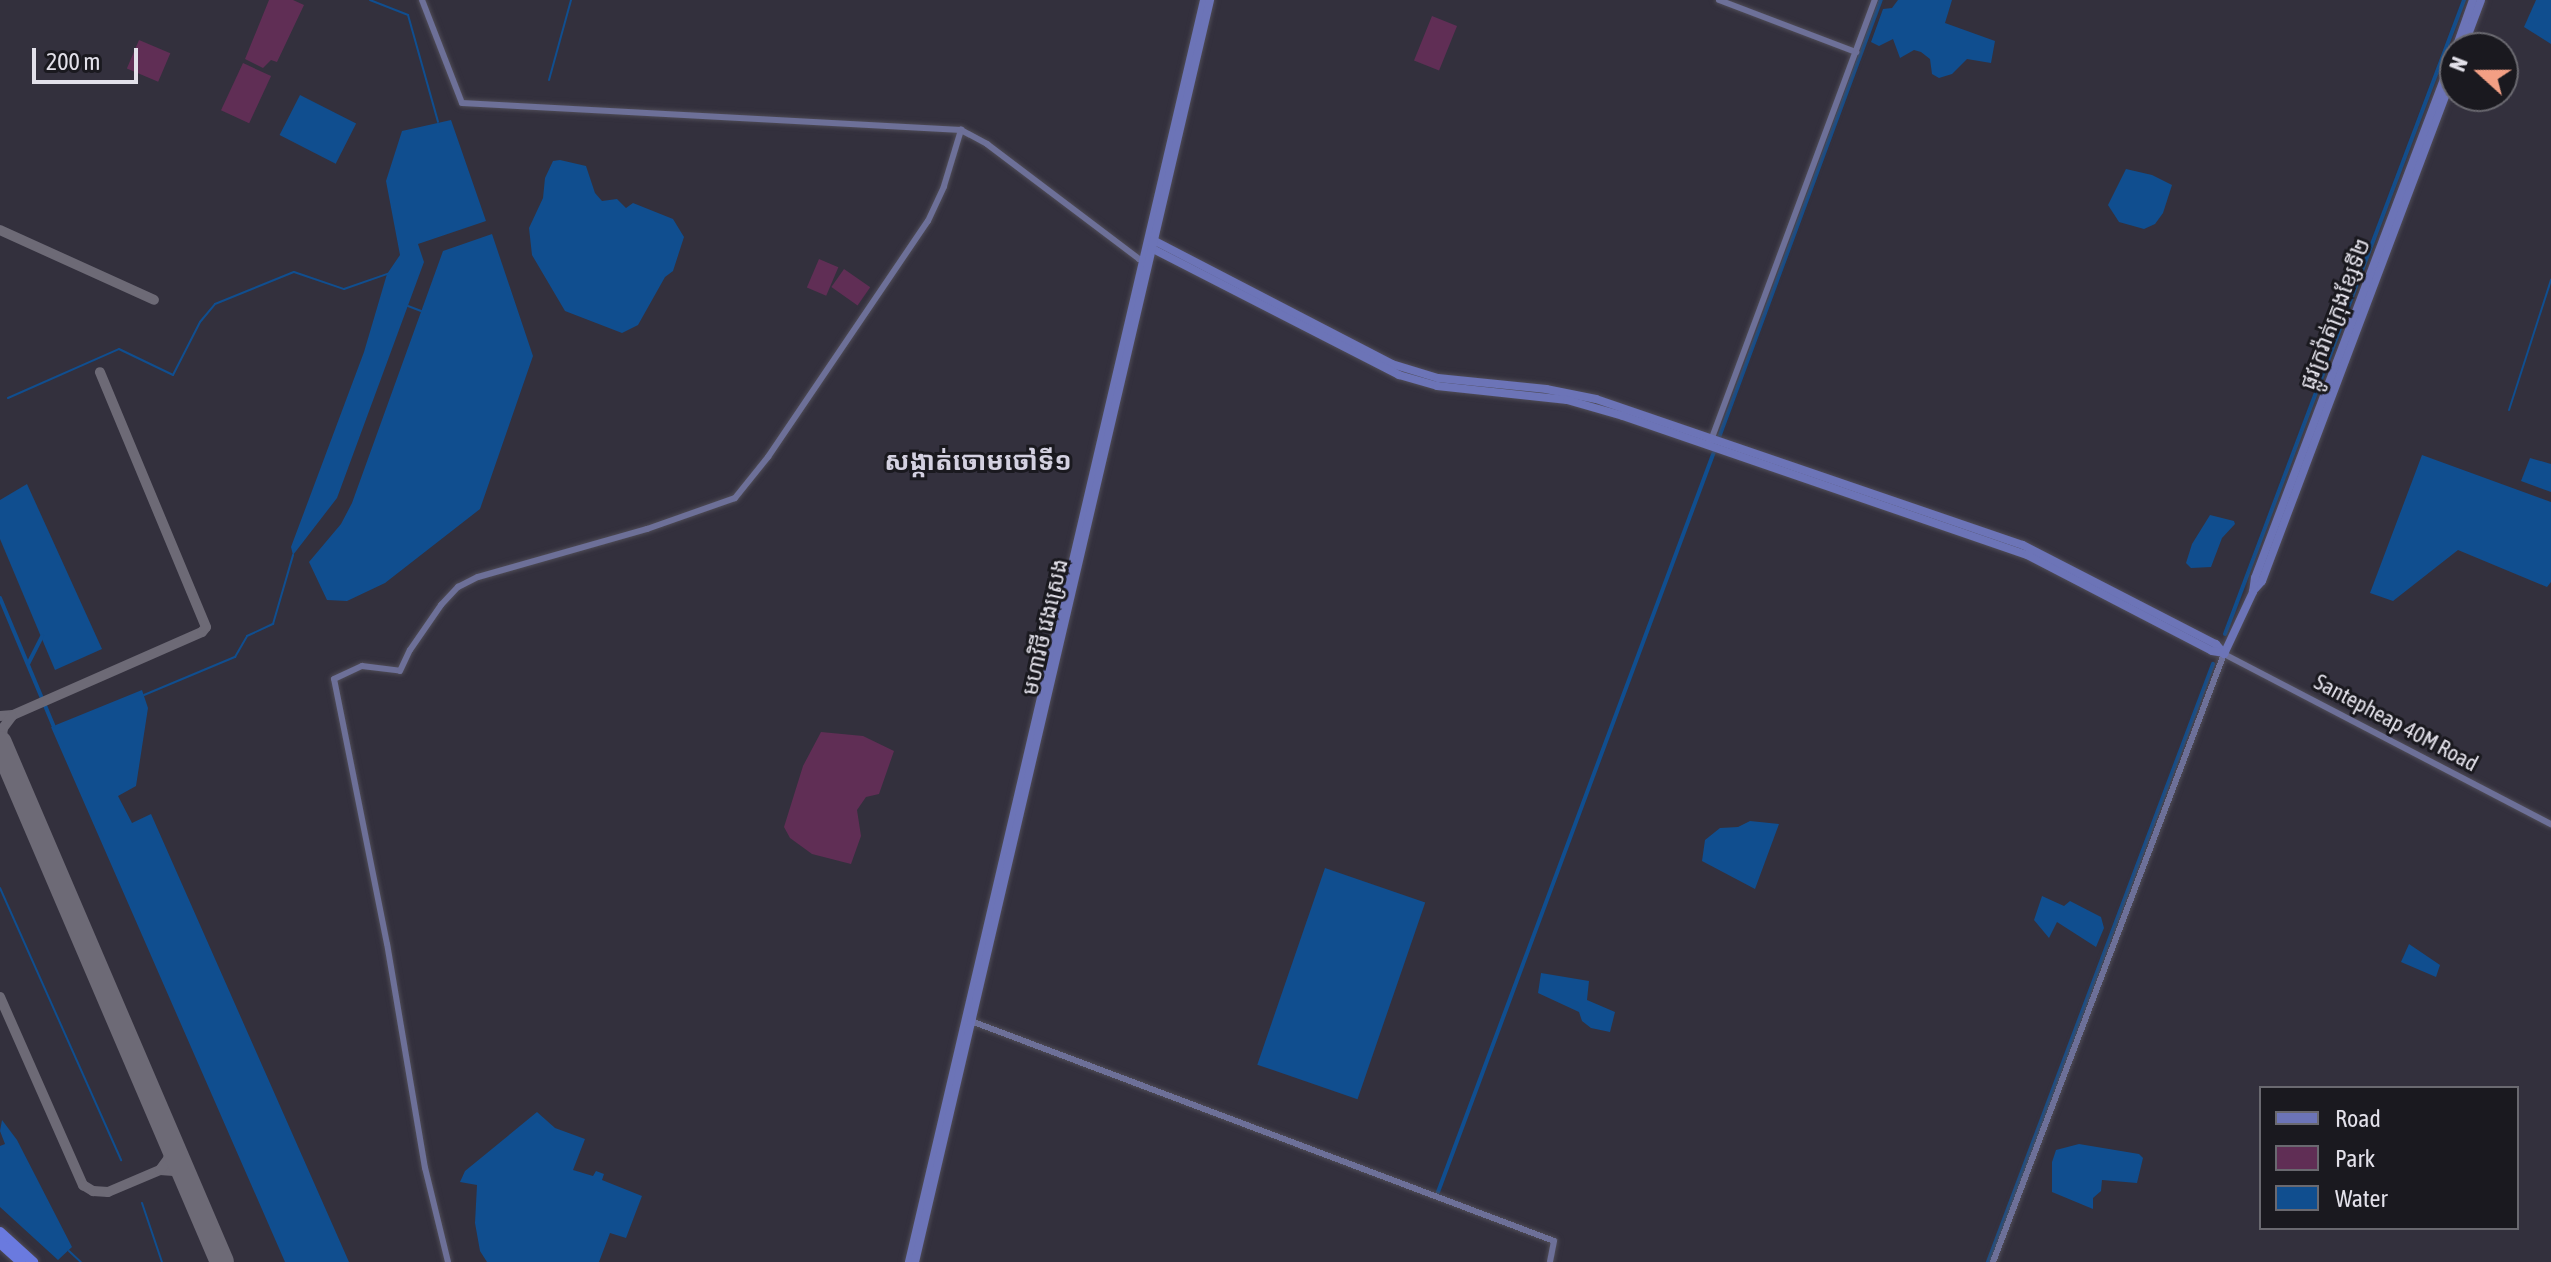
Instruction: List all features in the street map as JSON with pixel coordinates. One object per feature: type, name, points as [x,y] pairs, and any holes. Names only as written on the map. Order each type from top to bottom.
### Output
[{"type":"highway","points":[[0,1232],[33,1262]]},
{"type":"highway","points":[[0,1243],[21,1262]]},
{"type":"main road","name":"មហាវិថី វេងស្រេង","points":[[1150,244],[1204,0]]},
{"type":"main road","name":"មហាវិថី វេងស្រេង","points":[[912,1262],[1210,0]]},
{"type":"main road","name":"ផ្លូវក្រវ៉ាត់ក្រុងខ្សែទី២","points":[[2461,32],[2473,0]]},
{"type":"main road","points":[[2469,32],[2481,0]]},
{"type":"main road","name":"ផ្លូវក្រវ៉ាត់ក្រុងខ្សែទី២","points":[[2383,250],[2439,94]]},
{"type":"main road","name":"ផ្លូវក្រវ៉ាត់ក្រុងខ្សែទី២","points":[[2224,654],[2253,592],[2262,581],[2343,355],[2439,110]]},
{"type":"main road","points":[[1150,244],[1383,364],[1417,377],[1582,403],[1714,444],[2027,555],[2212,651],[2224,654]]},
{"type":"main road","name":"មហាវិថី វេងស្រេង","points":[[940,1144],[1146,261]]},
{"type":"street","points":[[422,0],[458,100],[467,105],[884,123],[961,130],[987,144],[1146,261]]},
{"type":"street","points":[[1719,0],[1856,52]]},
{"type":"street","points":[[1714,444],[1875,0]]},
{"type":"street","points":[[448,1262],[425,1168],[423,1141],[387,944],[334,679],[362,666],[400,671],[410,650],[441,605],[458,587],[478,577],[647,529],[735,498],[768,457],[928,221],[944,186],[961,130]]},
{"type":"street","points":[[1993,1262],[2224,654]]},
{"type":"street","name":"Santepheap 40M Road","points":[[2224,654],[2551,824]]},
{"type":"street","points":[[971,1021],[1554,1241],[1550,1262]]},
{"type":"green space","points":[[269,0],[293,0],[304,5],[277,62],[271,60],[263,68],[245,59]]},
{"type":"green space","points":[[1432,16],[1457,26],[1439,71],[1414,61]]},
{"type":"green space","points":[[139,40],[170,53],[158,82],[127,69]]},
{"type":"green space","points":[[243,63],[271,76],[249,123],[221,110]]},
{"type":"green space","points":[[819,259],[838,267],[826,296],[807,288]]},
{"type":"green space","points":[[844,269],[870,287],[858,305],[831,287]]},
{"type":"green space","points":[[821,732],[863,736],[894,751],[879,794],[866,797],[857,810],[861,836],[851,864],[812,854],[790,838],[784,827],[803,766]]},
{"type":"water","points":[[1898,0],[1952,0],[1945,23],[1995,41],[1991,63],[1967,59],[1952,74],[1939,78],[1932,74],[1930,59],[1921,52],[1914,50],[1900,58],[1893,39],[1879,46],[1871,42],[1883,9],[1892,8]]},
{"type":"water","points":[[2536,0],[2551,0],[2551,44],[2524,27]]},
{"type":"water","points":[[300,95],[356,124],[336,164],[280,135]]},
{"type":"water","points":[[451,120],[486,221],[418,244],[424,262],[337,498],[293,555],[291,547],[364,352],[387,274],[400,255],[386,181],[402,131]]},
{"type":"water","points":[[553,161],[586,166],[595,193],[602,201],[617,199],[626,208],[633,203],[673,219],[684,237],[673,271],[665,277],[638,325],[622,333],[565,311],[532,255],[529,228],[543,198],[545,178]]},
{"type":"water","points":[[2126,169],[2152,175],[2172,185],[2163,213],[2155,224],[2144,229],[2119,222],[2108,205]]},
{"type":"water","points":[[492,234],[533,356],[480,509],[385,583],[347,601],[327,600],[309,562],[341,524],[352,503],[443,251]]},
{"type":"water","points":[[2422,455],[2551,502],[2551,582],[2547,587],[2458,550],[2393,601],[2370,593]]},
{"type":"water","points":[[2530,458],[2551,464],[2551,492],[2521,481]]},
{"type":"water","points":[[27,484],[102,649],[55,670],[0,539],[0,500]]},
{"type":"water","points":[[2210,515],[2234,521],[2235,524],[2222,538],[2211,567],[2191,568],[2186,563],[2192,544]]},
{"type":"water","points":[[142,690],[148,708],[136,786],[118,796],[132,823],[151,814],[349,1262],[285,1262],[51,727]]},
{"type":"water","points":[[1750,821],[1779,824],[1755,889],[1702,861],[1705,840],[1720,828],[1738,827]]},
{"type":"water","points":[[1325,868],[1425,903],[1358,1099],[1257,1065]]},
{"type":"water","points":[[2042,896],[2064,906],[2070,901],[2101,917],[2104,928],[2096,947],[2057,922],[2049,938],[2034,920]]},
{"type":"water","points":[[2409,944],[2440,965],[2436,977],[2401,962]]},
{"type":"water","points":[[1541,973],[1589,981],[1587,1000],[1615,1012],[1610,1032],[1591,1028],[1582,1021],[1579,1012],[1538,993]]},
{"type":"water","points":[[537,1112],[555,1128],[585,1139],[573,1170],[593,1176],[596,1171],[604,1174],[602,1180],[642,1196],[626,1238],[610,1233],[599,1262],[487,1262],[480,1251],[475,1223],[477,1185],[460,1182],[465,1171]]},
{"type":"water","points":[[2,1120],[17,1140],[72,1247],[58,1260],[0,1207],[0,1146],[5,1144],[0,1131]]},
{"type":"water","points":[[2079,1144],[2139,1154],[2143,1158],[2137,1183],[2102,1180],[2101,1191],[2093,1198],[2093,1209],[2052,1192],[2052,1162],[2056,1150]]},
{"type":"waterway","points":[[370,0],[408,15],[438,122]]},
{"type":"waterway","points":[[549,80],[571,0]]},
{"type":"waterway","points":[[1718,440],[1881,0]]},
{"type":"waterway","points":[[2225,634],[2464,0]]},
{"type":"waterway","points":[[8,398],[119,349],[173,375],[200,322],[215,304],[294,272],[344,289],[387,274]]},
{"type":"waterway","points":[[2509,410],[2551,280]]},
{"type":"waterway","points":[[408,306],[421,311]]},
{"type":"waterway","points":[[1438,1192],[1715,449]]},
{"type":"waterway","points":[[144,695],[235,657],[247,636],[273,624],[293,555]]},
{"type":"waterway","points":[[0,598],[53,725]]},
{"type":"waterway","points":[[28,664],[42,636]]},
{"type":"waterway","points":[[1988,1262],[2213,664]]},
{"type":"waterway","points":[[0,888],[121,1160]]},
{"type":"waterway","points":[[142,1203],[162,1262]]},
{"type":"waterway","points":[[69,1251],[81,1262]]},
{"type":"taxiway","points":[[0,230],[154,300]]},
{"type":"taxiway","points":[[0,716],[13,715],[202,632],[206,627],[100,372]]},
{"type":"taxiway","points":[[1,746],[3,728],[12,716]]},
{"type":"taxiway","points":[[0,997],[83,1185],[93,1191],[108,1192],[160,1170],[174,1171],[188,1181]]},
{"type":"taxiway","points":[[160,1170],[168,1159],[172,1144]]},
{"type":"runway","points":[[0,743],[222,1262]]},
{"type":"district","name":"សង្កាត់ចោមចៅទី១","points":[[978,462]]}]
